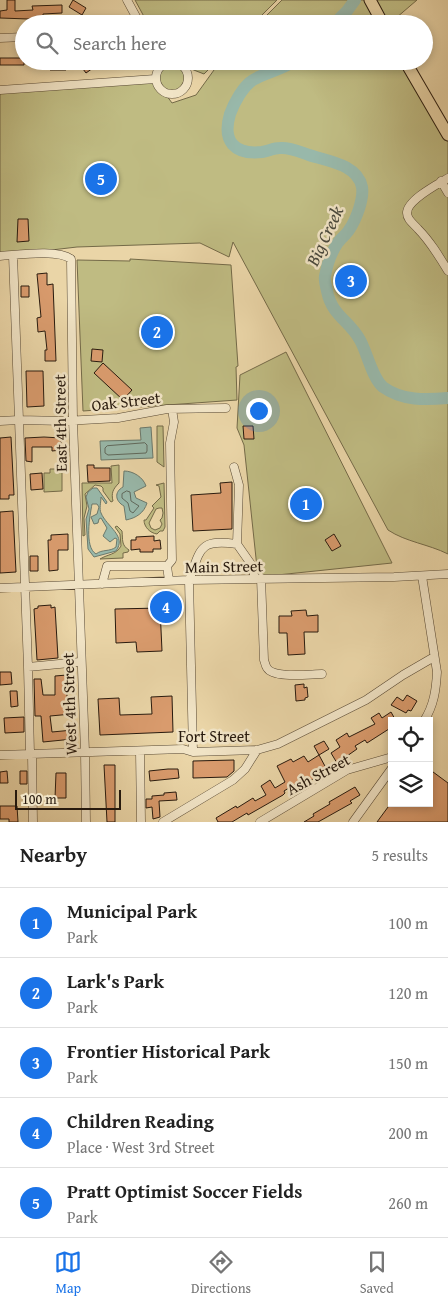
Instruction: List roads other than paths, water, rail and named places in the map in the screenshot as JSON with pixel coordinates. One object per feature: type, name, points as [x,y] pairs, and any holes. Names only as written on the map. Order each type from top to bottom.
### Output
[{"type":"highway","points":[[370,0],[378,15]]},
{"type":"highway","points":[[410,70],[448,136]]},
{"type":"street","points":[[127,0],[135,15]]},
{"type":"street","points":[[0,38],[15,37]]},
{"type":"street","points":[[158,70],[155,79],[160,89],[168,93],[178,92],[185,86],[187,75],[184,70]]},
{"type":"street","points":[[0,90],[155,79]]},
{"type":"street","points":[[448,193],[445,179],[419,197],[408,209],[407,213],[408,219],[428,240],[448,271]]},
{"type":"street","name":"East 4th Street","points":[[13,255],[57,254],[71,259],[78,585]]},
{"type":"street","points":[[0,256],[13,255],[33,822]]},
{"type":"street","name":"Oak Street","points":[[0,421],[73,421],[118,418],[172,409],[226,408]]},
{"type":"street","points":[[169,581],[167,566],[172,560],[170,443],[174,422],[172,409]]},
{"type":"street","points":[[234,466],[239,485],[237,544],[252,564],[258,578],[264,660],[267,668],[272,672],[280,674],[322,674]]},
{"type":"street","points":[[193,752],[189,580],[198,554],[206,545],[218,542],[237,544]]},
{"type":"street","points":[[102,584],[107,566],[167,566]]},
{"type":"street","name":"Main Street","points":[[0,588],[189,580],[448,574]]},
{"type":"street","points":[[422,576],[437,672],[433,704],[426,717]]},
{"type":"street","name":"West 4th Street","points":[[78,585],[86,822]]},
{"type":"street","name":"Fort Street","points":[[0,755],[183,749],[193,752],[256,750],[278,744],[366,700],[403,675],[434,658]]},
{"type":"street","points":[[28,667],[80,662]]},
{"type":"street","points":[[163,822],[233,780],[245,769],[256,750]]},
{"type":"street","points":[[140,751],[141,822]]},
{"type":"street","name":"Ash Street","points":[[260,822],[347,770],[388,758]]},
{"type":"street","points":[[353,822],[388,774]]},
{"type":"water","points":[[151,427],[153,458],[101,460],[100,441],[141,440],[140,428]]},
{"type":"water","points":[[124,471],[134,473],[143,480],[146,486],[134,492],[136,498],[147,503],[144,510],[133,518],[126,520],[124,506],[117,499],[118,491],[123,487]]},
{"type":"water","points":[[93,488],[97,488],[107,502],[106,504],[101,497],[100,511],[118,536],[119,546],[116,551],[94,557],[88,549],[86,519],[89,509],[86,497]],"holes":[[[92,504],[97,504],[99,507],[97,514],[91,517],[94,524],[98,523],[101,518],[107,528],[103,536],[110,542],[115,538],[117,539],[116,547],[96,554],[90,545],[89,530]]]},
{"type":"waterway","name":"Big Creek","points":[[343,15],[355,0]]},
{"type":"waterway","name":"Big Creek","points":[[276,70],[258,77],[242,90],[230,114],[228,124],[229,139],[232,144],[244,151],[262,152],[278,148],[291,149],[348,168],[354,173],[362,187],[362,197],[354,221],[348,232],[338,242],[328,263],[325,280],[329,299],[337,312],[356,333],[363,345],[376,378],[383,387],[390,392],[406,397],[423,399],[448,398]]},
{"type":"place","name":"Pratt Optimist Soccer Fields","points":[[101,179]]},
{"type":"place","name":"Frontier Historical Park","points":[[351,281]]},
{"type":"place","name":"Lark's Park","points":[[157,332]]},
{"type":"place","name":"Municipal Park","points":[[306,504]]},
{"type":"place","name":"Children Reading","points":[[166,607]]}]
